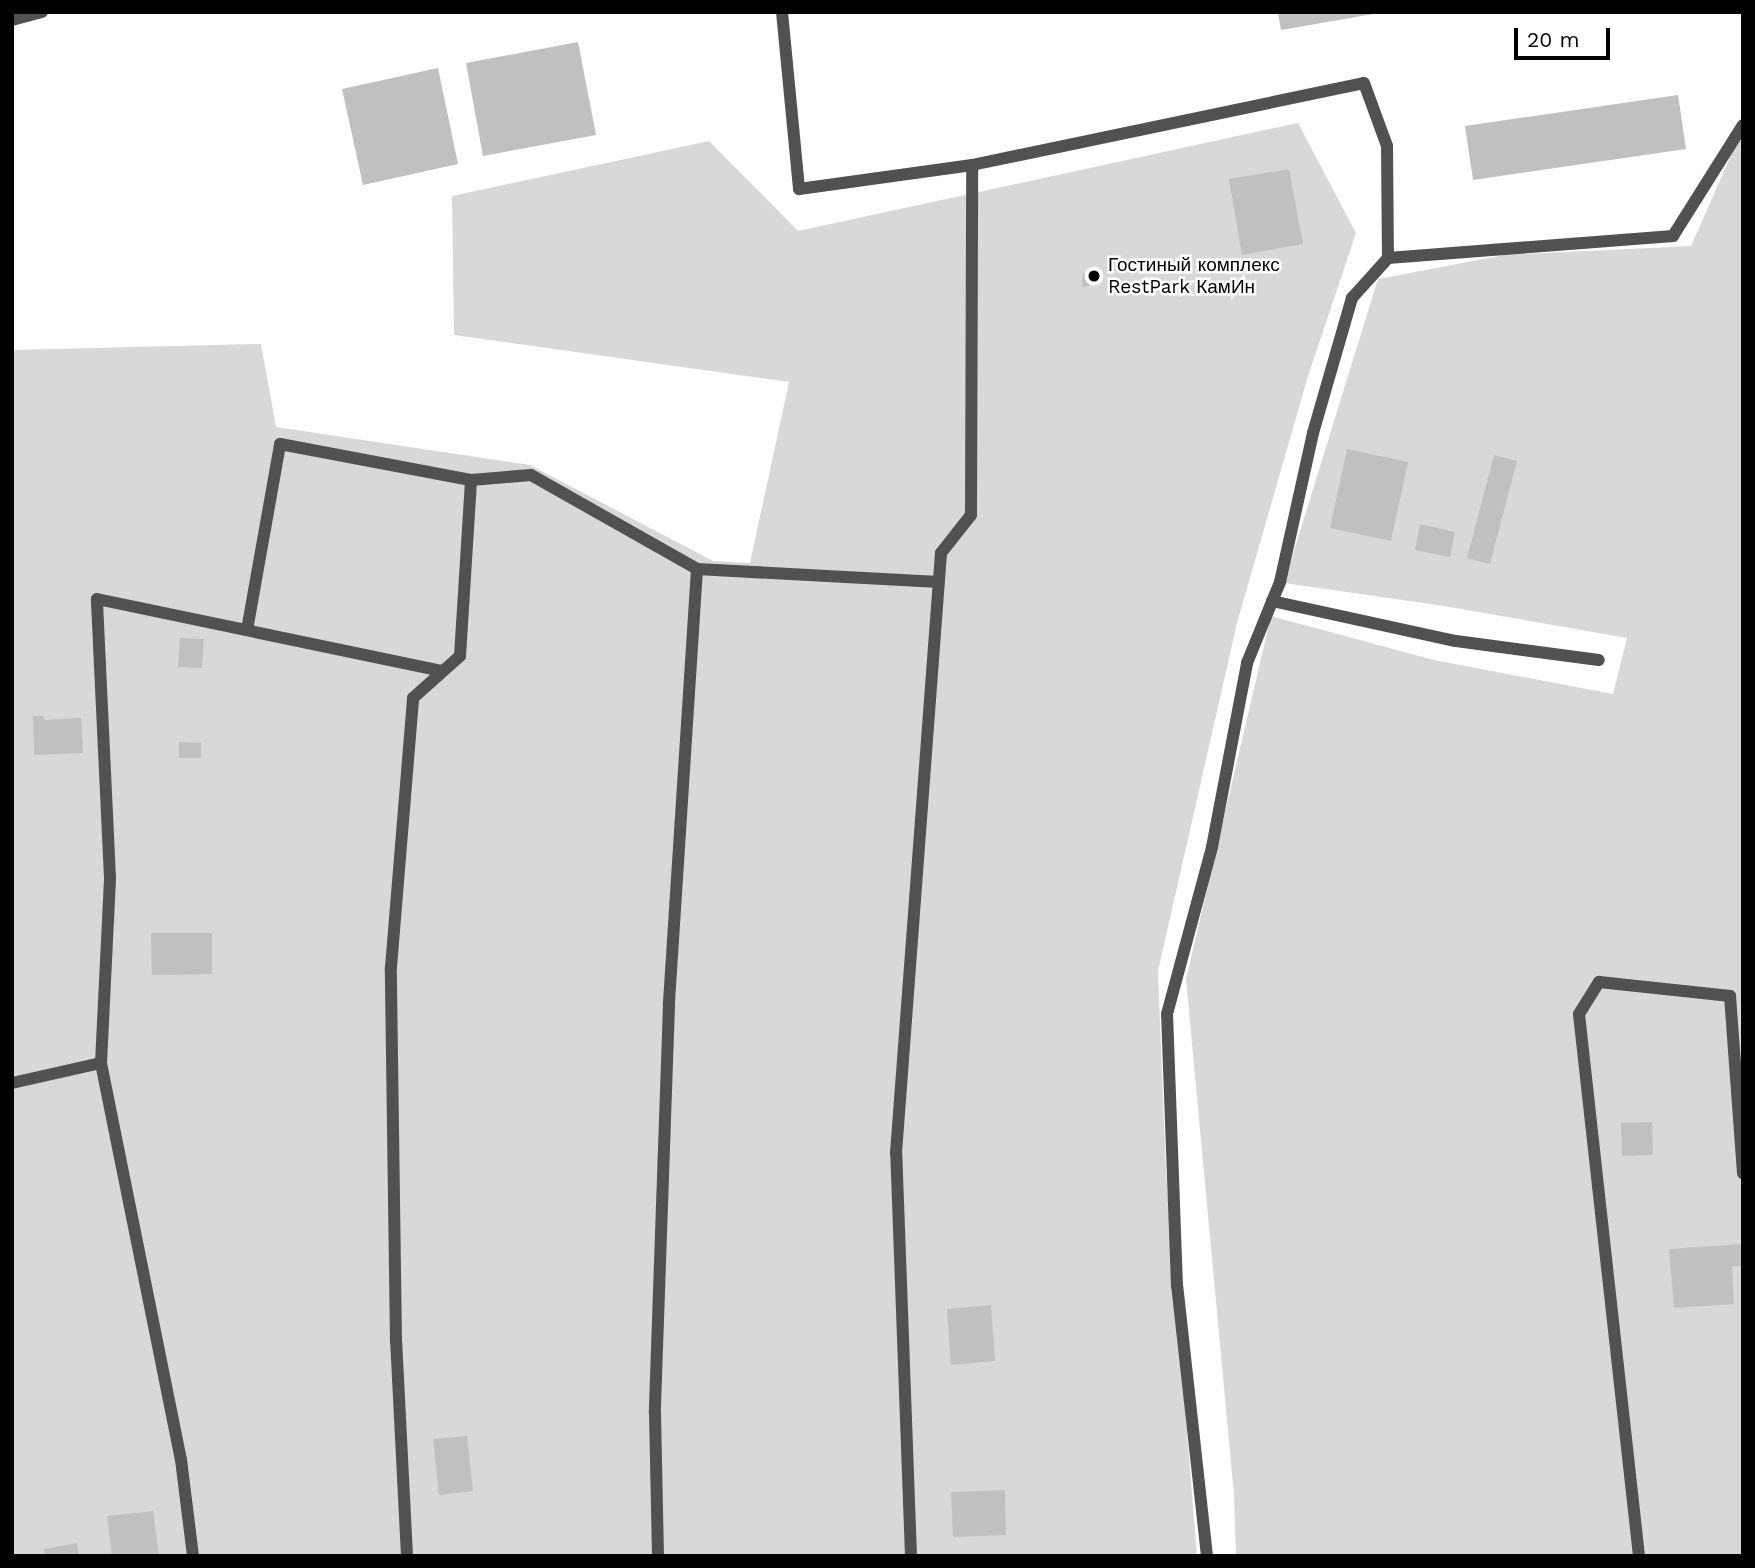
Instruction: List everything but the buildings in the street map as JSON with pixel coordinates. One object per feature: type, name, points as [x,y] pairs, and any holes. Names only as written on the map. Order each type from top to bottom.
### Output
[{"type":"lane","points":[[12,20],[42,12]]},
{"type":"lane","points":[[782,12],[799,188],[972,165],[1364,83],[1387,146],[1388,258],[1352,298],[1313,433],[1280,582],[1247,663],[1212,847],[1167,1014],[1177,1286],[1207,1556]]},
{"type":"lane","points":[[1388,258],[1673,236],[1743,125]]},
{"type":"lane","points":[[911,1556],[896,1153],[941,553],[971,515],[972,165]]},
{"type":"lane","points":[[247,630],[280,444],[471,480],[531,475],[697,569],[939,582]]},
{"type":"lane","points":[[407,1556],[396,1342],[391,967],[413,698],[460,656],[471,480]]},
{"type":"lane","points":[[658,1556],[655,1413],[668,1005],[697,569]]},
{"type":"lane","points":[[193,1556],[181,1460],[101,1063],[110,878],[97,598],[443,671]]},
{"type":"lane","points":[[1272,601],[1457,641],[1599,660]]},
{"type":"lane","points":[[1639,1556],[1579,1014],[1599,982],[1730,996],[1743,1174]]},
{"type":"lane","points":[[12,1083],[101,1063]]},
{"type":"shaded area","points":[[1298,123],[1356,233],[1308,376],[1237,623],[1158,971],[1166,1172],[1197,1556],[12,1556],[12,350],[261,344],[276,427],[530,465],[713,561],[750,563],[789,382],[454,335],[452,196],[709,141],[798,231]]},
{"type":"shaded area","points":[[1743,128],[1743,1556],[1236,1556],[1234,1495],[1186,979],[1271,616],[1434,660],[1613,694],[1627,638],[1444,606],[1284,583],[1378,279],[1505,255],[1691,246]]},
{"type":"place","name":"Гостиный комплекс RestPark КамИн","points":[[1094,276]]}]
